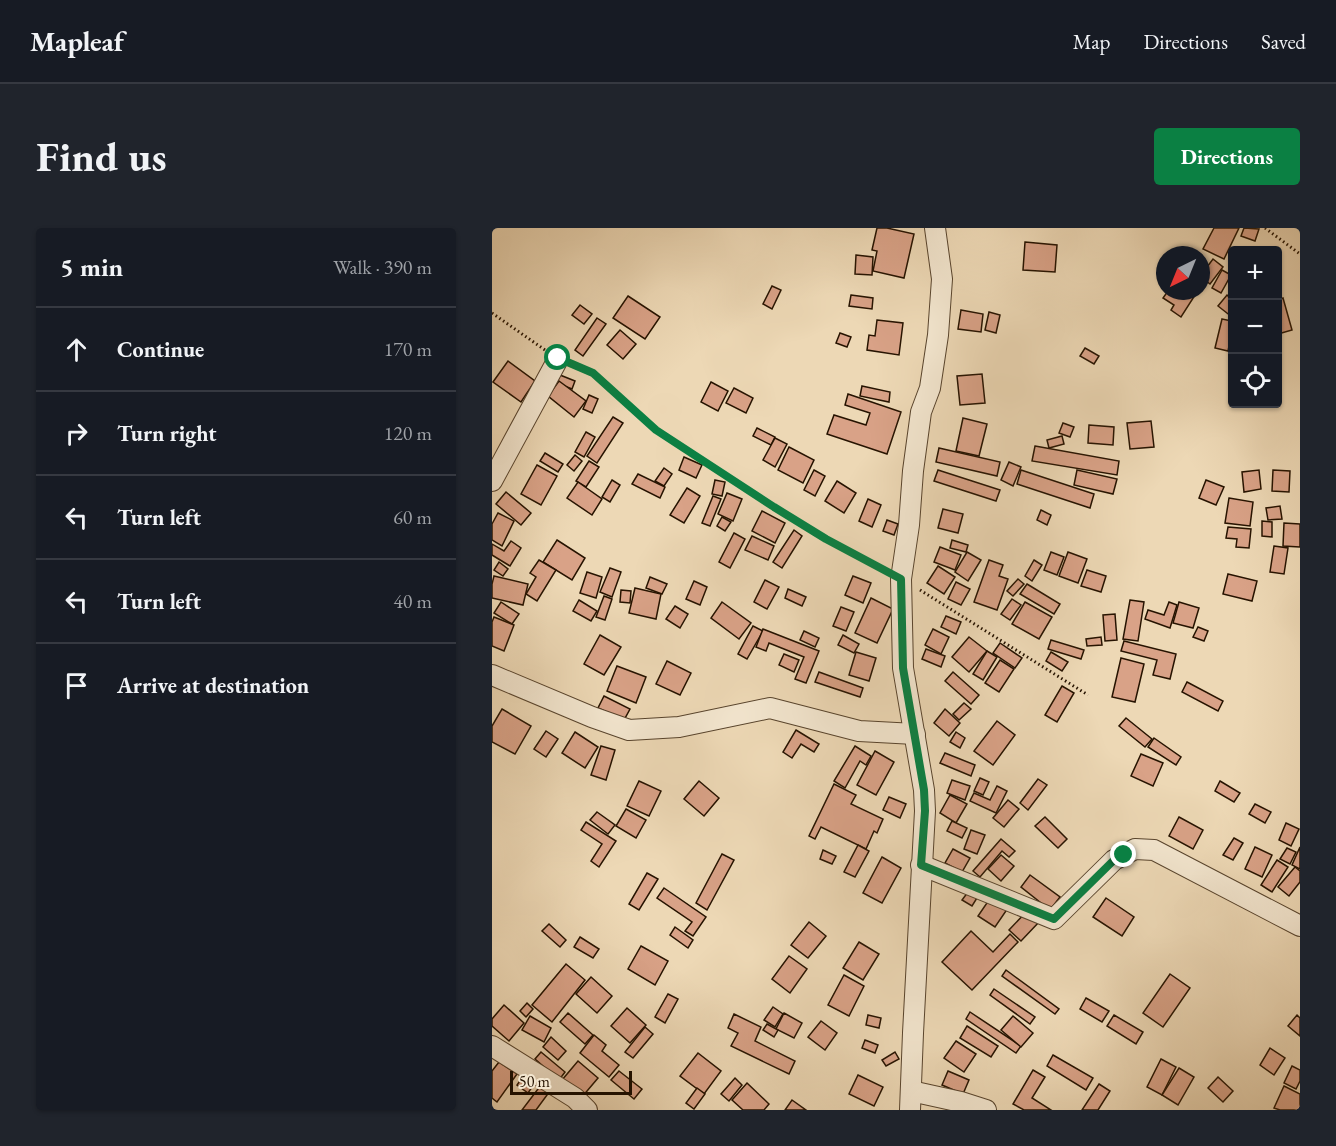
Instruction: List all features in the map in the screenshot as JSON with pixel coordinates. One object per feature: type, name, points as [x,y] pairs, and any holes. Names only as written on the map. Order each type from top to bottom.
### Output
[{"type":"street","points":[[935,228],[942,279],[938,335],[930,388],[921,412],[901,579],[903,668],[924,790],[925,811],[910,1100],[961,1102],[986,1110]]},
{"type":"street","points":[[492,482],[558,358]]},
{"type":"street","points":[[492,675],[629,730],[679,728],[771,708],[859,731],[915,734]]},
{"type":"street","points":[[921,865],[1054,919],[1114,860],[1135,849],[1154,850],[1300,926]]},
{"type":"street","points":[[492,1046],[575,1098],[587,1110]]},
{"type":"path","points":[[1265,228],[1300,254]]},
{"type":"path","points":[[492,313],[558,358],[593,373],[656,430],[764,500],[826,539],[901,579],[1088,695]]},
{"type":"building","points":[[877,228],[914,234],[904,278],[873,271],[877,251],[872,250]]},
{"type":"building","points":[[1214,228],[1239,228],[1230,246],[1228,246],[1224,259],[1210,252],[1210,246],[1205,246]]},
{"type":"building","points":[[1244,228],[1259,229],[1255,241],[1241,236]]},
{"type":"building","points":[[1025,242],[1057,245],[1055,272],[1023,270]]},
{"type":"building","points":[[856,255],[873,257],[872,275],[855,274]]},
{"type":"building","points":[[1213,259],[1223,267],[1210,284],[1210,263]]},
{"type":"building","points":[[1222,270],[1228,273],[1228,280],[1221,293],[1212,288]]},
{"type":"building","points":[[772,286],[781,290],[772,309],[763,304]]},
{"type":"building","points":[[851,295],[873,298],[872,309],[849,306]]},
{"type":"building","points":[[1227,295],[1228,314],[1218,306]]},
{"type":"building","points":[[628,296],[660,317],[645,339],[613,318]]},
{"type":"building","points":[[1166,300],[1192,300],[1181,317],[1171,310],[1174,305]]},
{"type":"building","points":[[1282,300],[1292,330],[1282,333]]},
{"type":"building","points":[[580,305],[592,314],[584,324],[572,315]]},
{"type":"building","points":[[961,310],[983,314],[981,332],[958,329]]},
{"type":"building","points":[[989,312],[1000,315],[996,333],[985,330]]},
{"type":"building","points":[[597,318],[606,324],[583,356],[575,350]]},
{"type":"building","points":[[1222,319],[1228,320],[1228,351],[1215,348]]},
{"type":"building","points":[[877,320],[903,323],[899,355],[867,350],[869,335],[875,336]]},
{"type":"building","points":[[620,330],[636,344],[623,359],[607,345]]},
{"type":"building","points":[[840,333],[851,337],[847,347],[836,343]]},
{"type":"building","points":[[1085,348],[1099,356],[1094,364],[1080,356]]},
{"type":"building","points":[[508,361],[535,381],[521,402],[493,382]]},
{"type":"building","points":[[982,374],[985,403],[960,405],[957,376]]},
{"type":"building","points":[[560,375],[575,381],[572,389],[557,383]]},
{"type":"building","points":[[559,381],[586,401],[574,417],[548,396]]},
{"type":"building","points":[[711,382],[728,391],[718,411],[701,402]]},
{"type":"building","points":[[862,386],[890,392],[889,402],[860,396]]},
{"type":"building","points":[[734,388],[753,398],[746,413],[726,403]]},
{"type":"building","points":[[848,394],[901,412],[887,454],[827,434],[834,415],[866,425],[870,413],[845,405]]},
{"type":"building","points":[[589,395],[598,399],[592,413],[583,409]]},
{"type":"building","points":[[613,417],[623,423],[597,463],[587,456]]},
{"type":"building","points":[[963,418],[987,424],[979,456],[956,451]]},
{"type":"building","points":[[1151,421],[1154,447],[1130,449],[1127,423]]},
{"type":"building","points":[[1063,423],[1074,427],[1070,437],[1059,433]]},
{"type":"building","points":[[1089,425],[1114,427],[1113,445],[1088,443]]},
{"type":"building","points":[[757,428],[775,437],[771,445],[753,436]]},
{"type":"building","points":[[586,432],[595,437],[584,457],[575,452]]},
{"type":"building","points":[[1062,436],[1064,444],[1049,448],[1047,440]]},
{"type":"building","points":[[775,438],[787,444],[775,467],[763,460]]},
{"type":"building","points":[[1035,446],[1119,461],[1117,475],[1032,461]]},
{"type":"building","points":[[789,447],[814,460],[803,483],[778,470]]},
{"type":"building","points":[[939,448],[1000,462],[997,476],[936,462]]},
{"type":"building","points":[[545,453],[563,464],[558,472],[540,461]]},
{"type":"building","points":[[575,455],[582,461],[574,471],[567,465]]},
{"type":"building","points":[[684,457],[702,465],[696,478],[679,470]]},
{"type":"building","points":[[589,461],[599,467],[586,487],[576,481]]},
{"type":"building","points":[[1009,462],[1021,467],[1013,486],[1001,480]]},
{"type":"building","points":[[537,465],[557,476],[541,505],[521,494]]},
{"type":"building","points":[[664,468],[672,474],[664,486],[655,481]]},
{"type":"building","points":[[814,470],[825,476],[815,496],[804,490]]},
{"type":"building","points":[[938,470],[1000,490],[996,501],[934,481]]},
{"type":"building","points":[[1021,470],[1094,494],[1090,508],[1017,484]]},
{"type":"building","points":[[1077,470],[1117,479],[1113,494],[1074,485]]},
{"type":"building","points":[[1259,470],[1261,489],[1244,492],[1242,472]]},
{"type":"building","points":[[1273,470],[1290,471],[1289,492],[1272,491]]},
{"type":"building","points":[[638,474],[665,487],[660,498],[632,484]]},
{"type":"building","points":[[612,480],[620,485],[610,502],[602,497]]},
{"type":"building","points":[[715,480],[725,482],[722,496],[712,494]]},
{"type":"building","points":[[1206,480],[1224,487],[1216,505],[1199,498]]},
{"type":"building","points":[[837,481],[856,493],[844,513],[825,501]]},
{"type":"building","points":[[578,482],[602,499],[592,515],[567,498]]},
{"type":"building","points":[[687,488],[700,496],[684,523],[670,515]]},
{"type":"building","points":[[506,492],[531,513],[521,525],[496,504]]},
{"type":"building","points":[[727,493],[742,499],[733,521],[718,514]]},
{"type":"building","points":[[713,496],[721,499],[710,526],[702,523]]},
{"type":"building","points":[[1229,498],[1253,502],[1250,526],[1225,523]]},
{"type":"building","points":[[868,499],[881,505],[872,527],[859,521]]},
{"type":"building","points":[[1280,506],[1282,519],[1268,520],[1266,508]]},
{"type":"building","points":[[943,509],[963,514],[958,533],[938,528]]},
{"type":"building","points":[[1041,510],[1051,515],[1047,525],[1037,520]]},
{"type":"building","points":[[762,511],[785,523],[775,543],[752,531]]},
{"type":"building","points":[[498,513],[514,521],[502,546],[492,540],[492,524]]},
{"type":"building","points":[[722,517],[731,522],[725,531],[717,526]]},
{"type":"building","points":[[887,520],[898,524],[894,535],[883,531]]},
{"type":"building","points":[[1262,521],[1272,522],[1272,537],[1262,536]]},
{"type":"building","points":[[1284,523],[1300,524],[1300,547],[1283,546]]},
{"type":"building","points":[[1228,527],[1251,529],[1249,548],[1236,547],[1237,539],[1226,538]]},
{"type":"building","points":[[794,530],[802,536],[782,568],[773,562]]},
{"type":"building","points":[[734,533],[745,539],[730,568],[719,562]]},
{"type":"building","points":[[752,536],[774,546],[768,560],[745,550]]},
{"type":"building","points":[[557,540],[585,558],[572,580],[543,562]]},
{"type":"building","points":[[952,540],[968,545],[966,552],[950,548]]},
{"type":"building","points":[[511,541],[521,548],[510,566],[492,555],[492,544],[504,551]]},
{"type":"building","points":[[1274,546],[1288,548],[1284,574],[1270,572]]},
{"type":"building","points":[[940,547],[961,555],[955,570],[934,562]]},
{"type":"building","points":[[967,552],[981,560],[968,581],[955,572]]},
{"type":"building","points":[[1051,552],[1064,557],[1057,575],[1044,570]]},
{"type":"building","points":[[1068,552],[1087,559],[1078,583],[1059,576]]},
{"type":"building","points":[[539,560],[556,570],[537,601],[526,594],[536,577],[530,573]]},
{"type":"building","points":[[989,560],[1003,565],[999,576],[1008,579],[997,610],[974,602]]},
{"type":"building","points":[[1034,560],[1042,565],[1032,581],[1025,576]]},
{"type":"building","points":[[499,562],[508,569],[503,576],[494,570]]},
{"type":"building","points":[[938,566],[955,577],[944,594],[927,583]]},
{"type":"building","points":[[610,568],[621,572],[612,597],[600,592]]},
{"type":"building","points":[[1087,570],[1106,576],[1101,592],[1081,586]]},
{"type":"building","points":[[587,572],[602,577],[596,598],[580,593]]},
{"type":"building","points":[[1228,574],[1257,581],[1252,601],[1223,594]]},
{"type":"building","points":[[494,576],[528,584],[523,605],[492,598]]},
{"type":"building","points":[[853,576],[871,583],[863,603],[845,595]]},
{"type":"building","points":[[650,577],[667,584],[662,594],[646,588]]},
{"type":"building","points":[[1018,579],[1024,584],[1013,596],[1007,591]]},
{"type":"building","points":[[765,580],[779,587],[767,609],[754,602]]},
{"type":"building","points":[[694,581],[707,587],[700,605],[686,599]]},
{"type":"building","points":[[956,582],[970,589],[961,605],[948,599]]},
{"type":"building","points":[[1027,584],[1060,604],[1054,614],[1020,594]]},
{"type":"building","points":[[635,588],[661,594],[656,619],[629,613]]},
{"type":"building","points":[[788,589],[806,597],[802,606],[785,598]]},
{"type":"building","points":[[621,590],[631,591],[630,603],[620,602]]},
{"type":"building","points":[[604,596],[612,599],[605,620],[596,617]]},
{"type":"building","points":[[871,598],[893,609],[877,643],[855,633]]},
{"type":"building","points":[[1012,599],[1021,605],[1010,620],[1001,614]]},
{"type":"building","points":[[579,600],[597,611],[591,621],[573,611]]},
{"type":"building","points":[[1130,600],[1144,602],[1138,641],[1123,639]]},
{"type":"building","points":[[501,602],[519,614],[512,624],[494,613]]},
{"type":"building","points":[[722,602],[751,623],[739,639],[711,618]]},
{"type":"building","points":[[1025,602],[1052,617],[1039,639],[1012,624]]},
{"type":"building","points":[[1169,602],[1177,605],[1170,628],[1145,619],[1148,610],[1164,615]]},
{"type":"building","points":[[1179,602],[1199,608],[1193,628],[1173,623]]},
{"type":"building","points":[[675,606],[688,614],[680,628],[666,619]]},
{"type":"building","points":[[841,607],[854,612],[846,631],[833,626]]},
{"type":"building","points":[[1115,614],[1117,640],[1105,641],[1103,615]]},
{"type":"building","points":[[946,616],[961,622],[956,634],[941,627]]},
{"type":"building","points":[[494,617],[514,625],[504,651],[492,646]]},
{"type":"building","points":[[753,626],[763,631],[747,659],[738,654]]},
{"type":"building","points":[[1198,627],[1208,631],[1204,641],[1193,637]]},
{"type":"building","points":[[763,629],[819,651],[806,683],[795,679],[804,657],[769,643],[766,651],[756,647]]},
{"type":"building","points":[[933,629],[949,637],[941,654],[925,645]]},
{"type":"building","points":[[804,631],[819,638],[815,647],[800,640]]},
{"type":"building","points":[[600,635],[621,647],[604,675],[584,664]]},
{"type":"building","points":[[843,635],[859,644],[854,653],[838,645]]},
{"type":"building","points":[[969,637],[987,651],[969,672],[952,657]]},
{"type":"building","points":[[1101,637],[1102,645],[1087,646],[1086,639]]},
{"type":"building","points":[[1051,640],[1084,650],[1081,659],[1048,649]]},
{"type":"building","points":[[1124,641],[1176,654],[1170,679],[1153,675],[1157,660],[1121,651]]},
{"type":"building","points":[[1000,643],[1022,658],[1015,668],[993,653]]},
{"type":"building","points":[[926,649],[945,656],[941,667],[922,659]]},
{"type":"building","points":[[987,651],[997,657],[983,680],[973,674]]},
{"type":"building","points":[[856,652],[876,658],[869,681],[849,675]]},
{"type":"building","points":[[1051,652],[1068,662],[1062,671],[1046,661]]},
{"type":"building","points":[[784,654],[799,660],[794,672],[779,665]]},
{"type":"building","points":[[1121,658],[1144,664],[1135,702],[1112,697]]},
{"type":"building","points":[[1000,660],[1014,669],[999,692],[985,683]]},
{"type":"building","points":[[667,661],[691,673],[680,695],[656,684]]},
{"type":"building","points":[[617,666],[646,677],[636,703],[607,691]]},
{"type":"building","points":[[819,672],[863,688],[860,697],[815,682]]},
{"type":"building","points":[[953,672],[979,695],[971,704],[945,681]]},
{"type":"building","points":[[1187,682],[1223,701],[1218,711],[1182,692]]},
{"type":"building","points":[[1062,686],[1074,693],[1057,722],[1045,715]]},
{"type":"building","points":[[604,696],[630,709],[624,720],[598,708]]},
{"type":"building","points":[[964,703],[971,709],[959,720],[953,714]]},
{"type":"building","points":[[502,709],[531,726],[515,754],[492,742],[492,726]]},
{"type":"building","points":[[945,709],[960,723],[949,736],[934,723]]},
{"type":"building","points":[[1126,718],[1152,739],[1145,747],[1119,726]]},
{"type":"building","points":[[997,721],[1015,735],[993,765],[974,751]]},
{"type":"building","points":[[796,730],[819,744],[814,752],[801,744],[792,758],[783,752]]},
{"type":"building","points":[[546,731],[558,739],[546,757],[534,749]]},
{"type":"building","points":[[575,732],[598,747],[585,768],[562,753]]},
{"type":"building","points":[[956,732],[965,738],[960,748],[950,742]]},
{"type":"building","points":[[1154,738],[1181,757],[1176,765],[1148,747]]},
{"type":"building","points":[[601,746],[615,750],[606,780],[591,775]]},
{"type":"building","points":[[855,746],[871,756],[866,765],[860,761],[845,788],[834,781]]},
{"type":"building","points":[[875,751],[894,762],[876,795],[857,785]]},
{"type":"building","points":[[945,753],[975,765],[971,776],[940,763]]},
{"type":"building","points":[[1141,754],[1163,763],[1153,786],[1131,776]]},
{"type":"building","points":[[980,778],[989,782],[983,795],[974,791]]},
{"type":"building","points":[[1038,779],[1047,785],[1028,810],[1020,803]]},
{"type":"building","points":[[952,780],[970,786],[965,800],[947,793]]},
{"type":"building","points":[[639,781],[661,791],[649,816],[627,806]]},
{"type":"building","points":[[699,781],[719,798],[704,816],[684,799]]},
{"type":"building","points":[[1220,781],[1240,793],[1234,802],[1215,791]]},
{"type":"building","points":[[834,784],[856,795],[851,804],[883,819],[877,833],[874,831],[866,849],[821,827],[815,839],[809,836]]},
{"type":"building","points":[[997,786],[1007,791],[996,813],[970,801],[974,793],[990,800]]},
{"type":"building","points":[[950,795],[967,804],[956,823],[940,813]]},
{"type":"building","points":[[889,797],[906,804],[900,818],[883,810]]},
{"type":"building","points":[[1008,800],[1019,809],[1004,827],[993,818]]},
{"type":"building","points":[[1255,804],[1271,812],[1265,823],[1249,814]]},
{"type":"building","points":[[626,809],[646,820],[636,838],[616,826]]},
{"type":"building","points":[[597,812],[615,825],[608,834],[590,820]]},
{"type":"building","points":[[1045,817],[1067,839],[1058,848],[1035,826]]},
{"type":"building","points":[[1179,817],[1203,830],[1193,849],[1169,836]]},
{"type":"building","points":[[952,821],[967,828],[962,838],[947,831]]},
{"type":"building","points":[[586,822],[616,841],[599,867],[591,861],[602,844],[581,830]]},
{"type":"building","points":[[1286,823],[1299,829],[1291,846],[1279,840]]},
{"type":"building","points":[[971,830],[985,835],[977,854],[964,849]]},
{"type":"building","points":[[1234,838],[1243,843],[1233,860],[1223,855]]},
{"type":"building","points":[[1001,839],[1015,851],[1009,857],[1002,851],[980,877],[973,871]]},
{"type":"building","points":[[858,845],[869,851],[855,877],[844,872]]},
{"type":"building","points":[[1255,847],[1272,855],[1262,877],[1245,869]]},
{"type":"building","points":[[1300,847],[1300,869],[1292,865]]},
{"type":"building","points":[[1287,848],[1296,852],[1290,864],[1280,859]]},
{"type":"building","points":[[953,849],[970,858],[962,872],[945,863]]},
{"type":"building","points":[[823,850],[836,856],[832,864],[820,859]]},
{"type":"building","points":[[722,854],[734,860],[707,910],[696,903]]},
{"type":"building","points":[[1001,855],[1014,866],[1001,881],[988,869]]},
{"type":"building","points":[[882,857],[901,868],[882,903],[863,893]]},
{"type":"building","points":[[1277,860],[1288,867],[1272,892],[1261,885]]},
{"type":"building","points":[[1295,867],[1300,871],[1300,882],[1289,896],[1278,887]]},
{"type":"building","points":[[647,873],[658,879],[639,910],[629,904]]},
{"type":"building","points":[[1030,875],[1060,897],[1050,910],[1021,887]]},
{"type":"building","points":[[664,888],[706,917],[693,936],[685,931],[692,922],[657,898]]},
{"type":"building","points":[[968,892],[977,898],[972,906],[962,900]]},
{"type":"building","points":[[991,897],[1008,908],[995,927],[978,916]]},
{"type":"building","points":[[1106,898],[1134,917],[1122,936],[1093,917]]},
{"type":"building","points":[[1027,911],[1039,922],[1021,941],[1009,930]]},
{"type":"building","points":[[809,922],[826,936],[808,958],[791,945]]},
{"type":"building","points":[[549,924],[566,940],[560,947],[542,931]]},
{"type":"building","points":[[675,927],[693,940],[688,948],[670,935]]},
{"type":"building","points":[[971,931],[993,952],[1010,934],[1018,942],[972,990],[942,962]]},
{"type":"building","points":[[580,937],[599,949],[593,958],[574,947]]},
{"type":"building","points":[[859,942],[879,954],[863,980],[843,968]]},
{"type":"building","points":[[641,946],[668,961],[655,985],[628,969]]},
{"type":"building","points":[[789,956],[807,969],[790,993],[772,979]]},
{"type":"building","points":[[566,964],[585,980],[552,1022],[532,1005]]},
{"type":"building","points":[[1006,970],[1059,1009],[1055,1014],[1002,976]]},
{"type":"building","points":[[1170,974],[1190,988],[1163,1027],[1143,1013]]},
{"type":"building","points":[[844,975],[864,986],[849,1016],[828,1005]]},
{"type":"building","points":[[591,977],[612,996],[597,1013],[576,994]]},
{"type":"building","points":[[994,989],[1035,1017],[1030,1024],[990,995]]},
{"type":"building","points":[[668,994],[678,999],[665,1023],[655,1017]]},
{"type":"building","points":[[1086,998],[1109,1011],[1102,1022],[1080,1009]]},
{"type":"building","points":[[527,1003],[533,1009],[526,1017],[520,1011]]},
{"type":"building","points":[[504,1005],[524,1023],[509,1041],[492,1026],[492,1019]]},
{"type":"building","points":[[773,1007],[783,1014],[775,1027],[764,1020]]},
{"type":"building","points":[[627,1008],[646,1025],[630,1043],[611,1026]]},
{"type":"building","points":[[970,1012],[1021,1046],[1016,1053],[966,1019]]},
{"type":"building","points":[[568,1013],[593,1035],[585,1044],[560,1022]]},
{"type":"building","points":[[784,1013],[802,1023],[794,1038],[776,1029]]},
{"type":"building","points":[[734,1014],[761,1027],[755,1041],[795,1061],[789,1074],[731,1046],[738,1033],[728,1028]]},
{"type":"building","points":[[868,1015],[881,1018],[879,1028],[866,1025]]},
{"type":"building","points":[[1114,1015],[1143,1032],[1136,1044],[1107,1026]]},
{"type":"building","points":[[1297,1015],[1300,1018],[1300,1036],[1288,1026]]},
{"type":"building","points":[[530,1016],[551,1028],[544,1042],[522,1030]]},
{"type":"building","points":[[1013,1016],[1033,1033],[1021,1047],[1001,1030]]},
{"type":"building","points":[[821,1021],[837,1033],[825,1050],[808,1037]]},
{"type":"building","points":[[767,1024],[778,1030],[774,1037],[763,1030]]},
{"type":"building","points":[[967,1026],[998,1046],[991,1057],[960,1038]]},
{"type":"building","points":[[645,1027],[653,1034],[633,1058],[625,1052]]},
{"type":"building","points":[[594,1035],[606,1045],[602,1051],[619,1065],[609,1077],[580,1053]]},
{"type":"building","points":[[551,1037],[566,1051],[558,1060],[543,1047]]},
{"type":"building","points":[[865,1040],[878,1045],[875,1053],[862,1048]]},
{"type":"building","points":[[956,1041],[976,1054],[964,1072],[944,1058]]},
{"type":"building","points":[[1270,1048],[1285,1058],[1274,1075],[1260,1065]]},
{"type":"building","points":[[541,1052],[565,1072],[559,1080],[535,1059]]},
{"type":"building","points":[[895,1052],[899,1059],[886,1066],[882,1060]]},
{"type":"building","points":[[698,1053],[721,1071],[704,1094],[680,1076]]},
{"type":"building","points":[[1053,1055],[1093,1078],[1086,1090],[1047,1066]]},
{"type":"building","points":[[1161,1059],[1176,1067],[1162,1095],[1147,1087]]},
{"type":"building","points":[[578,1061],[598,1078],[582,1097],[562,1080]]},
{"type":"building","points":[[499,1062],[517,1074],[497,1102],[492,1098],[492,1071]]},
{"type":"building","points":[[1292,1066],[1300,1070],[1300,1081],[1296,1089],[1284,1083]]},
{"type":"building","points":[[1179,1068],[1194,1077],[1178,1105],[1162,1095]]},
{"type":"building","points":[[1033,1070],[1045,1077],[1032,1098],[1051,1110],[1024,1110],[1013,1104]]},
{"type":"building","points":[[619,1071],[642,1089],[634,1099],[611,1080]]},
{"type":"building","points":[[948,1071],[969,1080],[963,1094],[942,1085]]},
{"type":"building","points":[[526,1072],[537,1080],[528,1093],[517,1085]]},
{"type":"building","points":[[858,1075],[883,1087],[874,1106],[849,1094]]},
{"type":"building","points":[[1218,1077],[1233,1091],[1223,1102],[1208,1088]]},
{"type":"building","points":[[735,1078],[742,1085],[729,1101],[721,1094]]},
{"type":"building","points":[[747,1083],[769,1104],[764,1110],[743,1110],[732,1100]]},
{"type":"building","points":[[1099,1084],[1110,1091],[1098,1110],[1082,1110]]},
{"type":"building","points":[[541,1085],[550,1091],[536,1110],[522,1110]]},
{"type":"building","points":[[1284,1086],[1300,1094],[1300,1110],[1274,1108]]},
{"type":"building","points":[[697,1088],[705,1094],[694,1109],[686,1103]]},
{"type":"building","points":[[792,1100],[806,1110],[785,1110]]},
{"type":"route","points":[[558,358],[593,373],[656,430],[774,507],[826,539],[901,579],[903,668],[924,790],[925,811],[921,865],[1054,919],[1114,860],[1124,855]]}]
